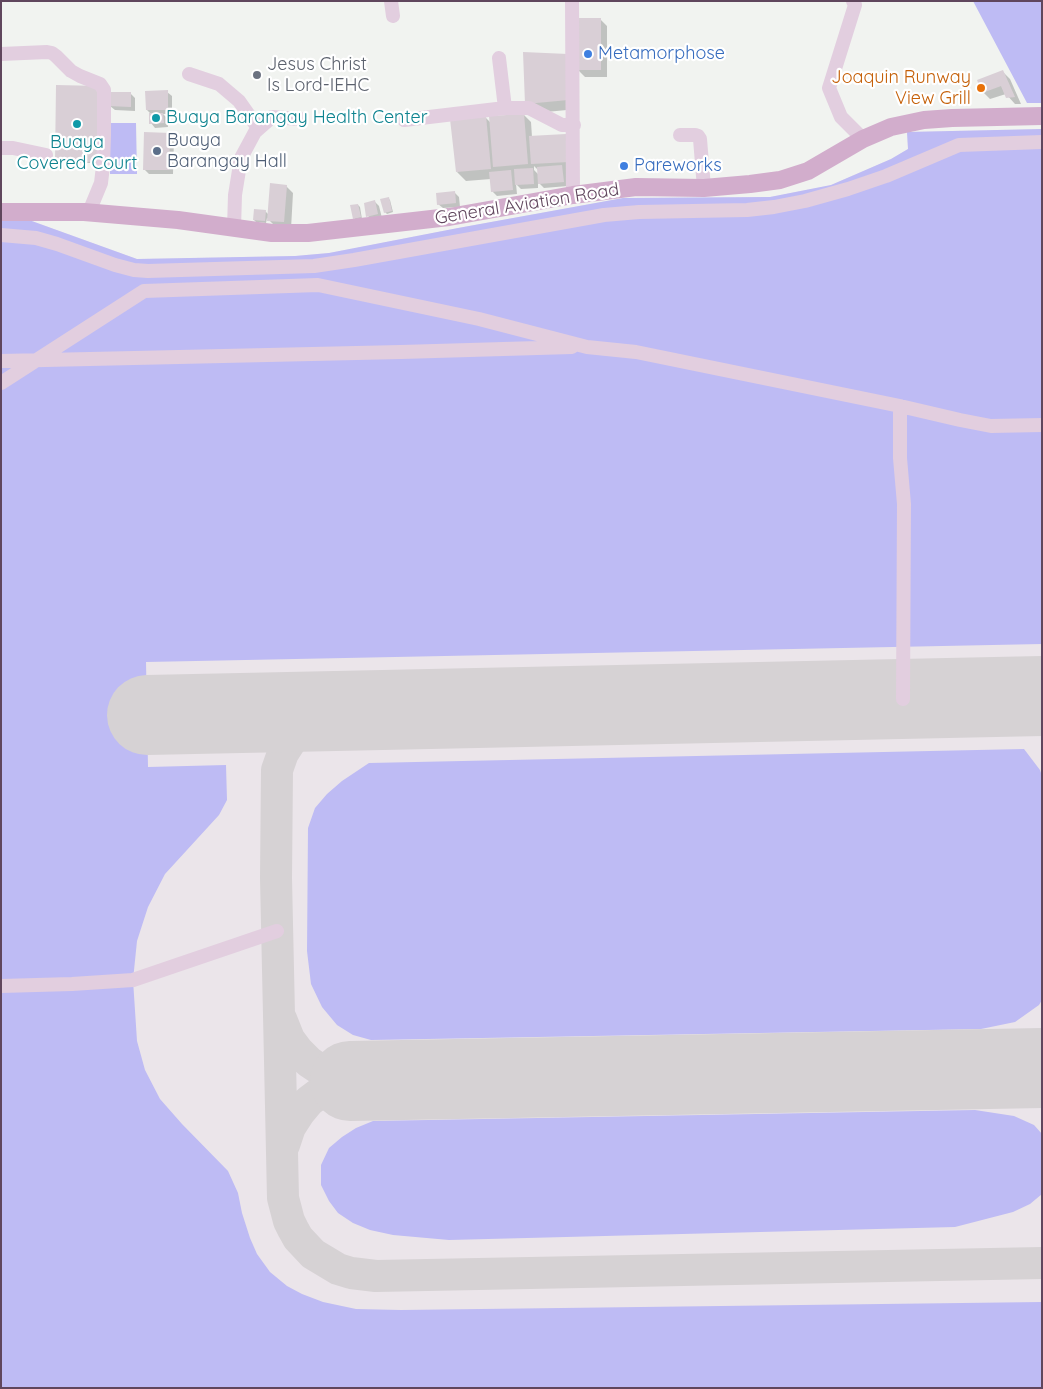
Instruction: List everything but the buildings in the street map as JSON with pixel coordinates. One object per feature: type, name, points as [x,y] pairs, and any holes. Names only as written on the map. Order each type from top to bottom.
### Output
[{"type":"main road","name":"General Aviation Road","points":[[1,212],[89,212],[178,220],[272,233],[308,234],[449,217],[574,195],[636,187],[704,188],[780,180],[808,171],[863,139],[891,127],[924,120],[1042,116]]},
{"type":"street","points":[[391,1],[392,16]]},
{"type":"street","points":[[572,1],[574,195]]},
{"type":"street","points":[[853,1],[855,5],[829,88],[841,116],[863,139]]},
{"type":"street","points":[[1,54],[52,53],[71,71],[100,84],[104,90],[103,166],[100,183],[89,212]]},
{"type":"street","points":[[499,58],[505,108]]},
{"type":"street","points":[[189,74],[219,84],[239,101],[258,128]]},
{"type":"street","points":[[404,120],[505,108],[529,108],[562,125],[574,125]]},
{"type":"street","points":[[234,228],[241,158],[255,132],[272,117],[300,119]]},
{"type":"street","points":[[680,135],[695,135],[700,139],[704,188]]},
{"type":"street","points":[[1,235],[43,240],[114,265],[134,270],[314,266],[604,215],[639,212],[747,210],[774,207],[831,194],[886,176],[959,145],[970,143],[1042,142]]},
{"type":"street","points":[[1,148],[13,148],[46,155]]},
{"type":"street","points":[[1,383],[144,291],[318,285],[479,319],[588,347]]},
{"type":"street","points":[[1,360],[588,347],[636,352],[991,426],[1042,424]]},
{"type":"street","points":[[900,406],[900,458],[904,513],[903,699]]},
{"type":"street","points":[[1,986],[133,980],[277,931]]},
{"type":"shaded area","points":[[973,1],[1042,1],[1042,103],[1027,103]]},
{"type":"shaded area","points":[[110,123],[136,123],[137,174],[110,174]]},
{"type":"shaded area","points":[[1042,129],[1042,1388],[1,1388],[29,220],[137,259],[295,256],[329,253],[623,198],[770,197],[831,185],[891,159],[908,149],[907,132]]},
{"type":"shaded area","points":[[1042,129],[1042,644],[146,662],[148,767],[226,765],[227,800],[219,815],[165,874],[148,907],[137,941],[133,980],[137,1041],[145,1070],[160,1099],[228,1171],[238,1193],[250,1238],[257,1254],[270,1272],[287,1286],[302,1294],[323,1302],[356,1309],[401,1310],[1042,1302],[1042,1388],[1,1388],[1,220],[29,220],[137,259],[295,256],[329,253],[623,198],[770,197],[831,185],[891,159],[908,149],[907,132]]},
{"type":"shaded area","points":[[1024,749],[1040,770],[1042,776],[1042,1000],[1039,1005],[1015,1022],[981,1029],[371,1040],[353,1035],[337,1025],[322,1007],[311,984],[307,951],[308,828],[315,808],[327,794],[342,781],[369,763]]},
{"type":"shaded area","points":[[975,1110],[1014,1116],[1034,1125],[1042,1134],[1042,1194],[1030,1204],[1013,1212],[955,1227],[449,1240],[393,1235],[370,1230],[353,1223],[338,1213],[321,1185],[321,1165],[329,1148],[356,1128],[373,1121]]},
{"type":"taxiway","points":[[1024,697],[1042,702]]},
{"type":"taxiway","points":[[346,711],[329,715],[304,728],[292,739],[283,753],[277,770],[276,878],[283,1198],[293,1229],[298,1238],[313,1254],[338,1269],[351,1273],[376,1276],[1042,1263]]},
{"type":"taxiway","points":[[281,1019],[289,1039],[309,1062],[321,1070],[350,1081]]},
{"type":"taxiway","points":[[1024,1068],[1042,1061]]},
{"type":"taxiway","points":[[284,1145],[290,1127],[309,1101],[335,1084],[350,1081]]},
{"type":"runway","points":[[147,715],[1042,696]]},
{"type":"runway","points":[[350,1081],[1042,1068]]},
{"type":"place","name":"Metamorphose","points":[[588,54]]},
{"type":"place","name":"Jesus Christ Is Lord-IEHC","points":[[257,75]]},
{"type":"place","name":"Joaquin Runway View Grill","points":[[981,88]]},
{"type":"place","name":"Buaya Barangay Health Center","points":[[156,118]]},
{"type":"place","name":"Buaya Covered Court","points":[[77,124]]},
{"type":"place","name":"Buaya Barangay Hall","points":[[157,151]]},
{"type":"place","name":"Pareworks","points":[[624,166]]}]
